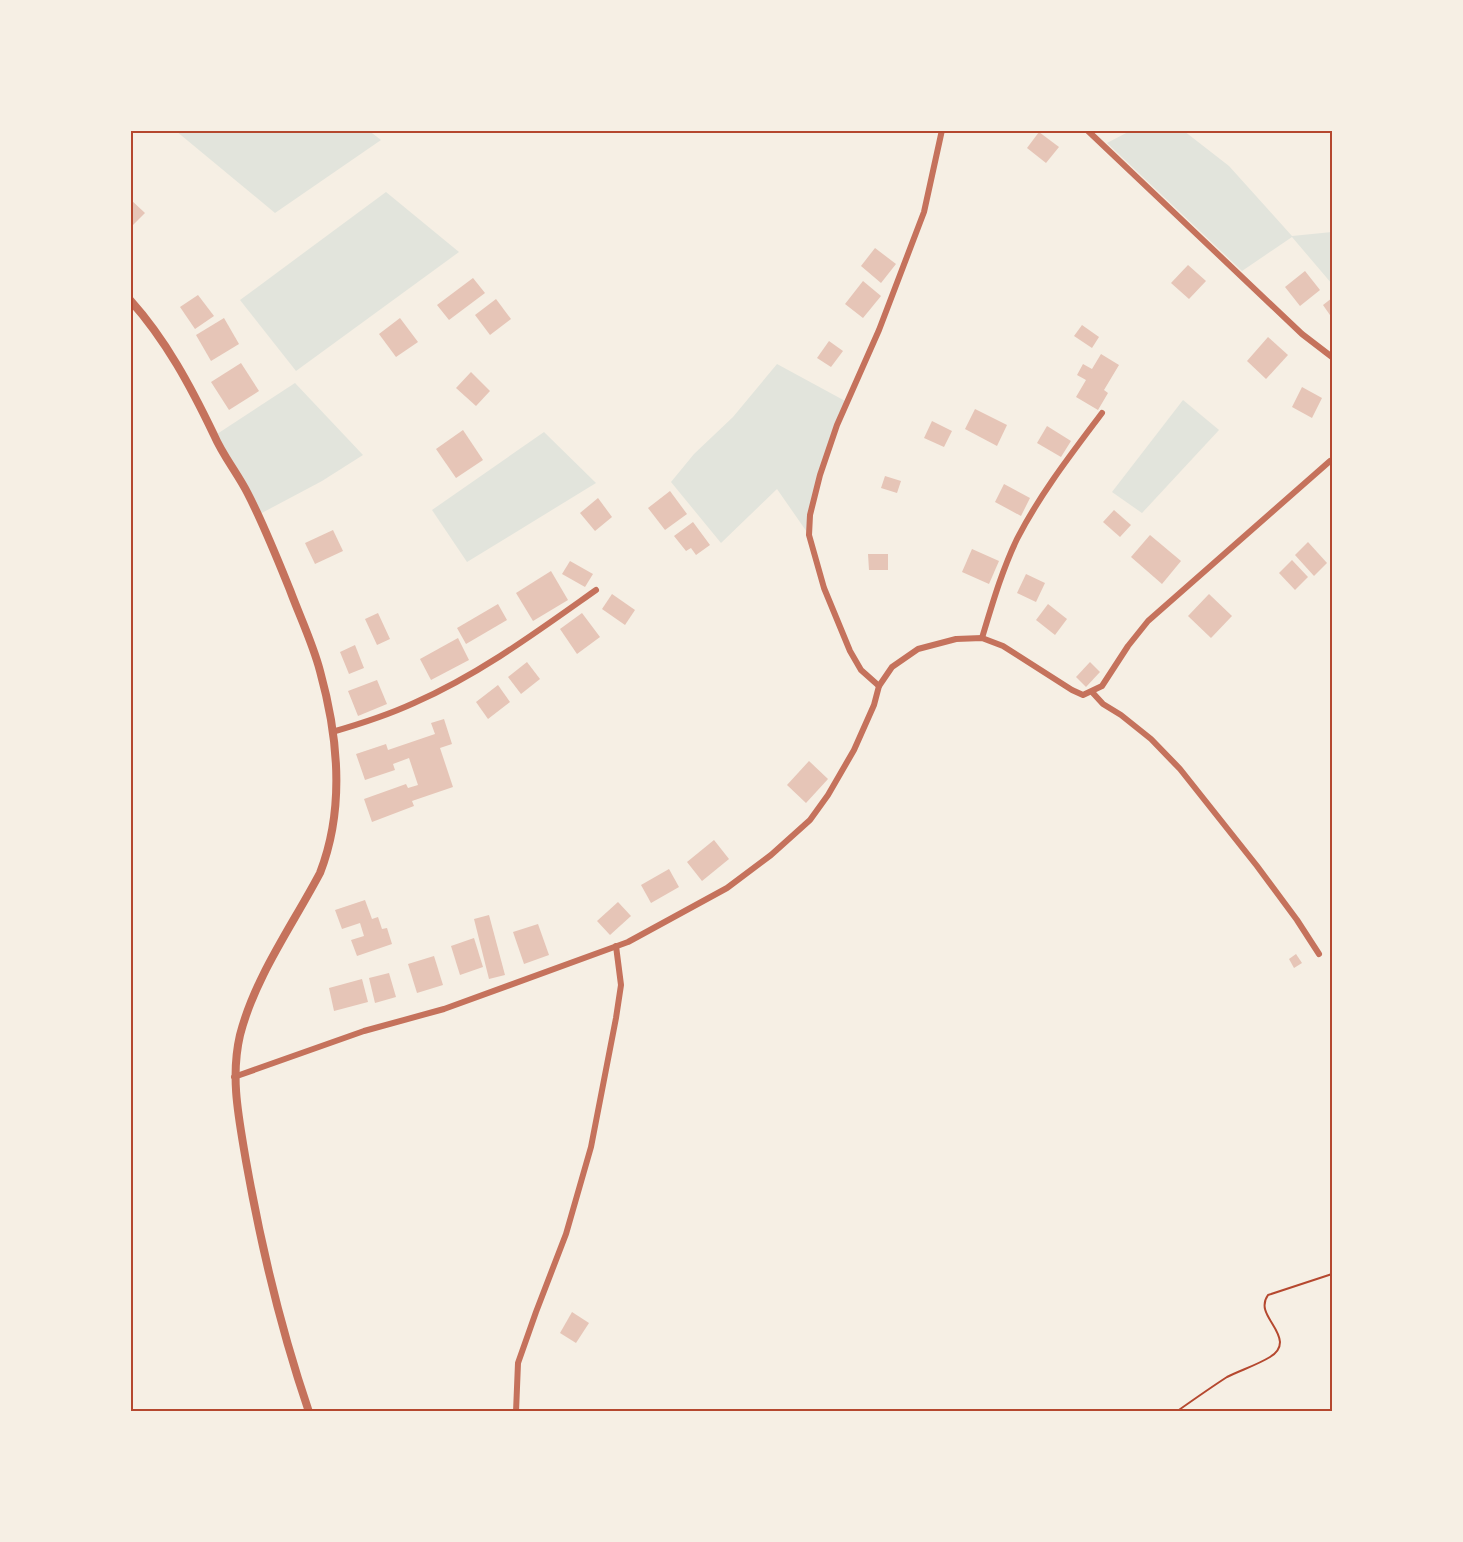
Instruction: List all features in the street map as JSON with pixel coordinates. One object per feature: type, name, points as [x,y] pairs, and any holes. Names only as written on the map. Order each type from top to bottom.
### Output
[{"type":"street","points":[[879,686],[861,670],[850,651],[824,588],[810,535],[810,515],[820,475],[837,425],[879,330],[924,212],[942,130]]},
{"type":"street","points":[[1087,130],[1302,334],[1332,357]]},
{"type":"street","points":[[130,300],[150,323],[173,357],[248,493],[263,525],[320,670],[332,732],[337,786],[331,839],[320,873],[250,1005],[240,1036],[234,1077],[250,1186],[266,1259],[288,1348],[309,1412]]},
{"type":"street","points":[[982,638],[1018,538],[1072,452],[1102,413]]},
{"type":"street","points":[[234,1077],[364,1031],[444,1009],[628,942],[727,888],[794,837],[810,820],[828,795],[854,750],[874,705],[879,686],[892,667],[918,649],[956,639],[982,638],[1004,646],[1063,686],[1083,694],[1092,692],[1102,686],[1128,646],[1148,621],[1330,461]]},
{"type":"street","points":[[332,732],[416,703],[463,678],[513,648],[596,590]]},
{"type":"street","points":[[1092,692],[1103,704],[1151,739],[1180,769],[1264,875],[1297,920],[1318,954]]},
{"type":"street","points":[[516,1412],[518,1363],[566,1234],[591,1147],[621,985],[616,946]]},
{"type":"path","points":[[1176,1412],[1227,1378],[1269,1358],[1277,1351],[1280,1343],[1278,1333],[1264,1308],[1268,1295],[1332,1274]]},
{"type":"shaded area","points":[[368,130],[381,140],[275,213],[176,131]]},
{"type":"shaded area","points":[[1130,131],[1184,131],[1229,166],[1292,236],[1332,232],[1332,284],[1292,237],[1242,271],[1107,143]]},
{"type":"shaded area","points":[[386,192],[459,252],[296,371],[240,300]]},
{"type":"shaded area","points":[[777,364],[847,402],[820,475],[809,535],[777,489],[721,543],[671,482],[694,454],[733,417]]},
{"type":"shaded area","points":[[295,383],[363,455],[322,481],[258,515],[214,436]]},
{"type":"shaded area","points":[[1183,400],[1219,430],[1142,513],[1112,492]]},
{"type":"shaded area","points":[[544,432],[596,483],[467,562],[432,510]]},
{"type":"building","points":[[1039,132],[1059,147],[1046,163],[1027,148]]},
{"type":"building","points":[[130,199],[145,213],[130,228]]},
{"type":"building","points":[[875,248],[896,264],[881,283],[861,266]]},
{"type":"building","points":[[1188,265],[1206,281],[1189,299],[1171,283]]},
{"type":"building","points":[[1305,271],[1320,290],[1300,306],[1285,287]]},
{"type":"building","points":[[473,278],[485,293],[449,320],[437,305]]},
{"type":"building","points":[[863,281],[881,296],[863,318],[845,304]]},
{"type":"building","points":[[198,295],[214,316],[195,329],[180,307]]},
{"type":"building","points":[[1332,298],[1332,318],[1323,305]]},
{"type":"building","points":[[496,299],[511,319],[490,335],[475,315]]},
{"type":"building","points":[[224,318],[239,344],[211,361],[196,335]]},
{"type":"building","points":[[400,318],[418,342],[396,357],[379,334]]},
{"type":"building","points":[[1082,325],[1099,337],[1092,348],[1074,336]]},
{"type":"building","points":[[1268,337],[1288,355],[1266,379],[1247,361]]},
{"type":"building","points":[[829,341],[843,351],[831,367],[817,358]]},
{"type":"building","points":[[1101,354],[1119,365],[1104,390],[1108,393],[1098,410],[1076,397],[1086,380],[1077,375],[1083,364],[1092,369]]},
{"type":"building","points":[[241,363],[259,391],[229,410],[211,382]]},
{"type":"building","points":[[471,372],[490,391],[476,406],[456,388]]},
{"type":"building","points":[[1302,387],[1322,398],[1312,418],[1292,407]]},
{"type":"building","points":[[975,409],[1007,425],[997,446],[965,429]]},
{"type":"building","points":[[932,421],[952,431],[944,447],[924,438]]},
{"type":"building","points":[[1047,426],[1071,441],[1061,457],[1037,443]]},
{"type":"building","points":[[463,430],[483,460],[456,478],[436,449]]},
{"type":"building","points":[[885,476],[901,481],[897,493],[881,488]]},
{"type":"building","points":[[1004,484],[1030,498],[1021,516],[995,502]]},
{"type":"building","points":[[670,491],[687,514],[665,530],[648,508]]},
{"type":"building","points":[[598,498],[612,517],[595,531],[580,513]]},
{"type":"building","points":[[1114,510],[1131,525],[1120,537],[1103,522]]},
{"type":"building","points":[[693,522],[710,545],[696,555],[691,548],[686,551],[674,536]]},
{"type":"building","points":[[333,530],[343,551],[315,564],[305,543]]},
{"type":"building","points":[[1150,535],[1181,561],[1162,584],[1131,557]]},
{"type":"building","points":[[1308,542],[1327,563],[1314,576],[1295,555]]},
{"type":"building","points":[[972,549],[999,561],[989,584],[962,572]]},
{"type":"building","points":[[868,554],[888,554],[888,570],[869,570]]},
{"type":"building","points":[[1292,560],[1308,577],[1295,590],[1279,573]]},
{"type":"building","points":[[570,561],[593,574],[585,587],[562,574]]},
{"type":"building","points":[[551,571],[568,600],[533,621],[516,593]]},
{"type":"building","points":[[1026,574],[1045,583],[1036,602],[1017,593]]},
{"type":"building","points":[[612,594],[635,610],[625,625],[602,609]]},
{"type":"building","points":[[1209,594],[1232,616],[1211,638],[1188,616]]},
{"type":"building","points":[[498,604],[507,620],[466,644],[457,628]]},
{"type":"building","points":[[1048,604],[1067,619],[1055,635],[1036,620]]},
{"type":"building","points":[[378,613],[390,639],[377,645],[365,619]]},
{"type":"building","points":[[582,613],[600,637],[577,654],[560,629]]},
{"type":"building","points":[[458,638],[469,660],[431,680],[420,659]]},
{"type":"building","points":[[355,645],[364,668],[349,674],[340,652]]},
{"type":"building","points":[[527,662],[540,679],[521,694],[508,677]]},
{"type":"building","points":[[1090,662],[1100,672],[1086,687],[1076,677]]},
{"type":"building","points":[[377,680],[387,704],[358,716],[348,691]]},
{"type":"building","points":[[498,685],[510,702],[488,719],[476,702]]},
{"type":"building","points":[[444,719],[452,744],[440,748],[453,787],[412,801],[414,806],[372,822],[364,799],[406,784],[408,788],[418,785],[409,758],[393,764],[395,770],[365,780],[356,754],[386,744],[388,750],[435,734],[431,723]]},
{"type":"building","points":[[809,761],[828,779],[806,803],[787,785]]},
{"type":"building","points":[[714,840],[729,859],[702,881],[687,862]]},
{"type":"building","points":[[669,869],[679,887],[651,903],[641,885]]},
{"type":"building","points":[[365,900],[372,919],[378,917],[382,929],[387,928],[392,944],[357,956],[351,940],[364,936],[360,923],[342,929],[335,910]]},
{"type":"building","points":[[618,902],[631,916],[610,935],[597,921]]},
{"type":"building","points":[[489,915],[505,975],[489,979],[474,919]]},
{"type":"building","points":[[538,924],[549,955],[524,964],[513,932]]},
{"type":"building","points":[[474,938],[483,967],[460,975],[451,946]]},
{"type":"building","points":[[1296,954],[1302,963],[1294,968],[1289,959]]},
{"type":"building","points":[[434,956],[443,985],[417,993],[408,964]]},
{"type":"building","points":[[389,973],[396,997],[375,1003],[369,978]]},
{"type":"building","points":[[362,979],[368,1002],[334,1011],[329,988]]},
{"type":"building","points":[[572,1312],[589,1323],[576,1343],[560,1333]]}]
